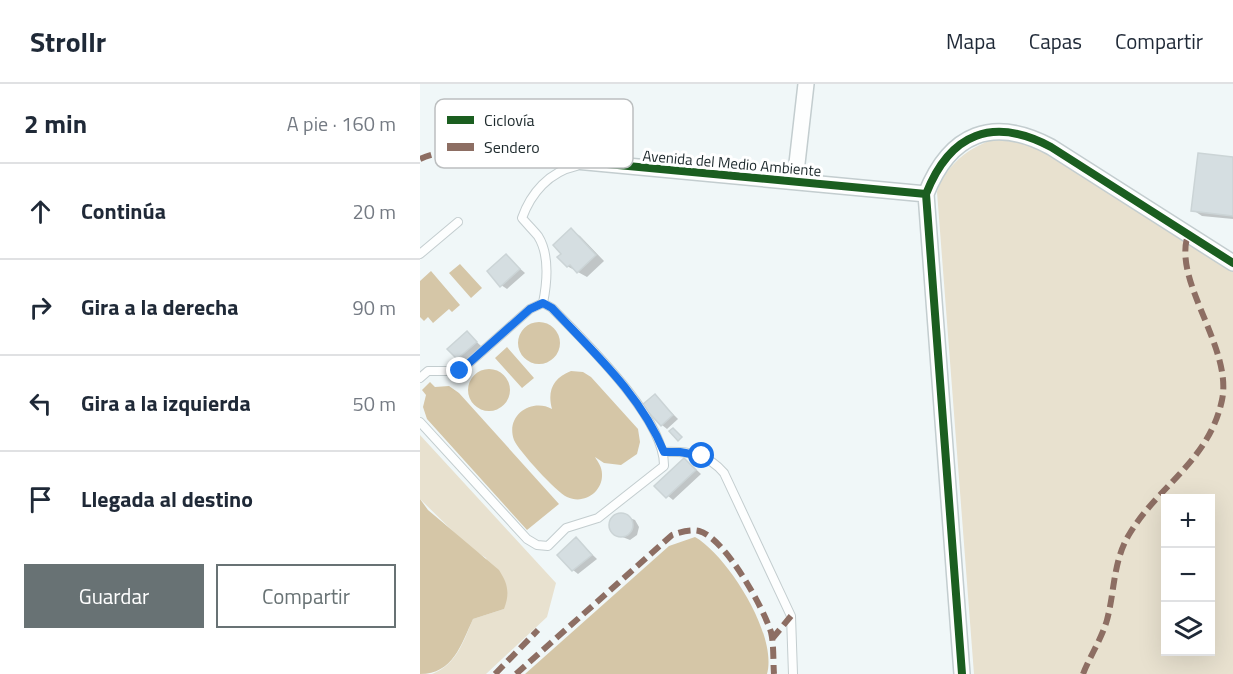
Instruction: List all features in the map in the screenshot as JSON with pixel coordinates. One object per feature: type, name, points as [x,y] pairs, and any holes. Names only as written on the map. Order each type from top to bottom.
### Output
[{"type":"street","points":[[795,181],[806,84]]},
{"type":"street","points":[[962,674],[926,194],[935,170],[964,142],[998,129],[1009,130],[1034,138],[1051,147],[1233,263]]},
{"type":"street","name":"Avenida del Medio Ambiente","points":[[633,168],[926,194]]},
{"type":"lane","points":[[543,303],[546,286],[545,257],[538,236],[522,218],[538,187],[564,168]]},
{"type":"lane","points":[[420,254],[458,222]]},
{"type":"lane","points":[[420,378],[428,371],[460,371],[530,309],[543,303]]},
{"type":"lane","points":[[420,422],[527,539],[537,545],[548,546],[566,528],[597,518],[664,466],[664,452],[659,439],[620,380],[552,308],[543,303]]},
{"type":"lane","points":[[664,452],[702,456],[715,463],[724,473],[791,616],[793,674]]},
{"type":"shaded area","points":[[994,139],[1028,144],[1049,154],[1233,272],[1233,674],[974,674],[937,192],[952,166],[975,147]]},
{"type":"shaded area","points":[[460,264],[482,288],[471,298],[449,273]]},
{"type":"shaded area","points":[[431,271],[460,305],[452,312],[449,309],[433,323],[428,317],[424,321],[420,317],[420,281]]},
{"type":"shaded area","points":[[539,322],[554,328],[560,343],[554,358],[539,364],[524,358],[518,343],[524,328]]},
{"type":"shaded area","points":[[507,347],[534,378],[522,388],[495,358]]},
{"type":"shaded area","points":[[489,369],[504,375],[510,390],[504,405],[489,411],[474,405],[468,390],[474,375]]},
{"type":"shaded area","points":[[571,371],[583,372],[591,377],[638,429],[640,442],[637,454],[621,465],[604,463],[595,457],[602,474],[599,486],[591,495],[580,499],[567,497],[547,480],[517,445],[512,431],[517,416],[529,407],[544,406],[552,409],[550,396],[553,386],[560,377]]},
{"type":"shaded area","points":[[430,382],[435,387],[449,386],[459,393],[559,504],[527,530],[427,419],[423,407],[426,395],[422,390]]},
{"type":"shaded area","points":[[420,435],[556,583],[547,617],[486,674],[432,674],[441,670],[453,658],[473,619],[504,609],[486,558],[469,547],[420,499]]},
{"type":"shaded area","points":[[420,499],[428,510],[499,570],[506,584],[507,598],[504,609],[473,619],[460,648],[448,663],[431,673],[420,674]]},
{"type":"shaded area","points":[[695,537],[708,546],[721,561],[747,598],[765,639],[768,658],[767,674],[525,674],[669,546]]},
{"type":"building","points":[[1198,153],[1233,157],[1233,216],[1191,211]]},
{"type":"building","points":[[571,228],[596,255],[577,273],[570,265],[567,267],[557,257],[561,254],[553,245]]},
{"type":"building","points":[[506,254],[520,269],[500,287],[487,271]]},
{"type":"building","points":[[467,331],[477,342],[457,359],[447,349]]},
{"type":"building","points":[[655,394],[673,415],[661,426],[642,405]]},
{"type":"building","points":[[673,428],[682,437],[678,441],[669,431]]},
{"type":"building","points":[[684,458],[696,470],[666,498],[654,486]]},
{"type":"building","points":[[616,513],[626,513],[633,520],[633,530],[626,537],[616,537],[609,530],[609,520]]},
{"type":"building","points":[[576,537],[592,555],[572,571],[557,555]]},
{"type":"marked path","points":[[420,159],[435,154]]},
{"type":"marked path","points":[[1083,674],[1107,620],[1117,564],[1124,543],[1142,516],[1195,456],[1206,440],[1216,421],[1222,400],[1223,380],[1219,359],[1188,273],[1185,253],[1188,235]]},
{"type":"marked path","points":[[516,674],[672,535],[693,530],[709,536],[720,546],[752,591],[771,632],[774,674]]},
{"type":"marked path","points":[[772,639],[791,616]]},
{"type":"marked path","points":[[495,674],[538,630]]},
{"type":"cycle path","points":[[962,674],[926,194],[936,173],[961,144],[976,136],[992,132],[1010,133],[1030,138],[1051,147],[1233,263]]},
{"type":"cycle path","points":[[633,166],[926,194]]},
{"type":"route","points":[[460,371],[530,309],[543,303],[552,308],[620,380],[659,439],[664,452],[702,456]]}]
